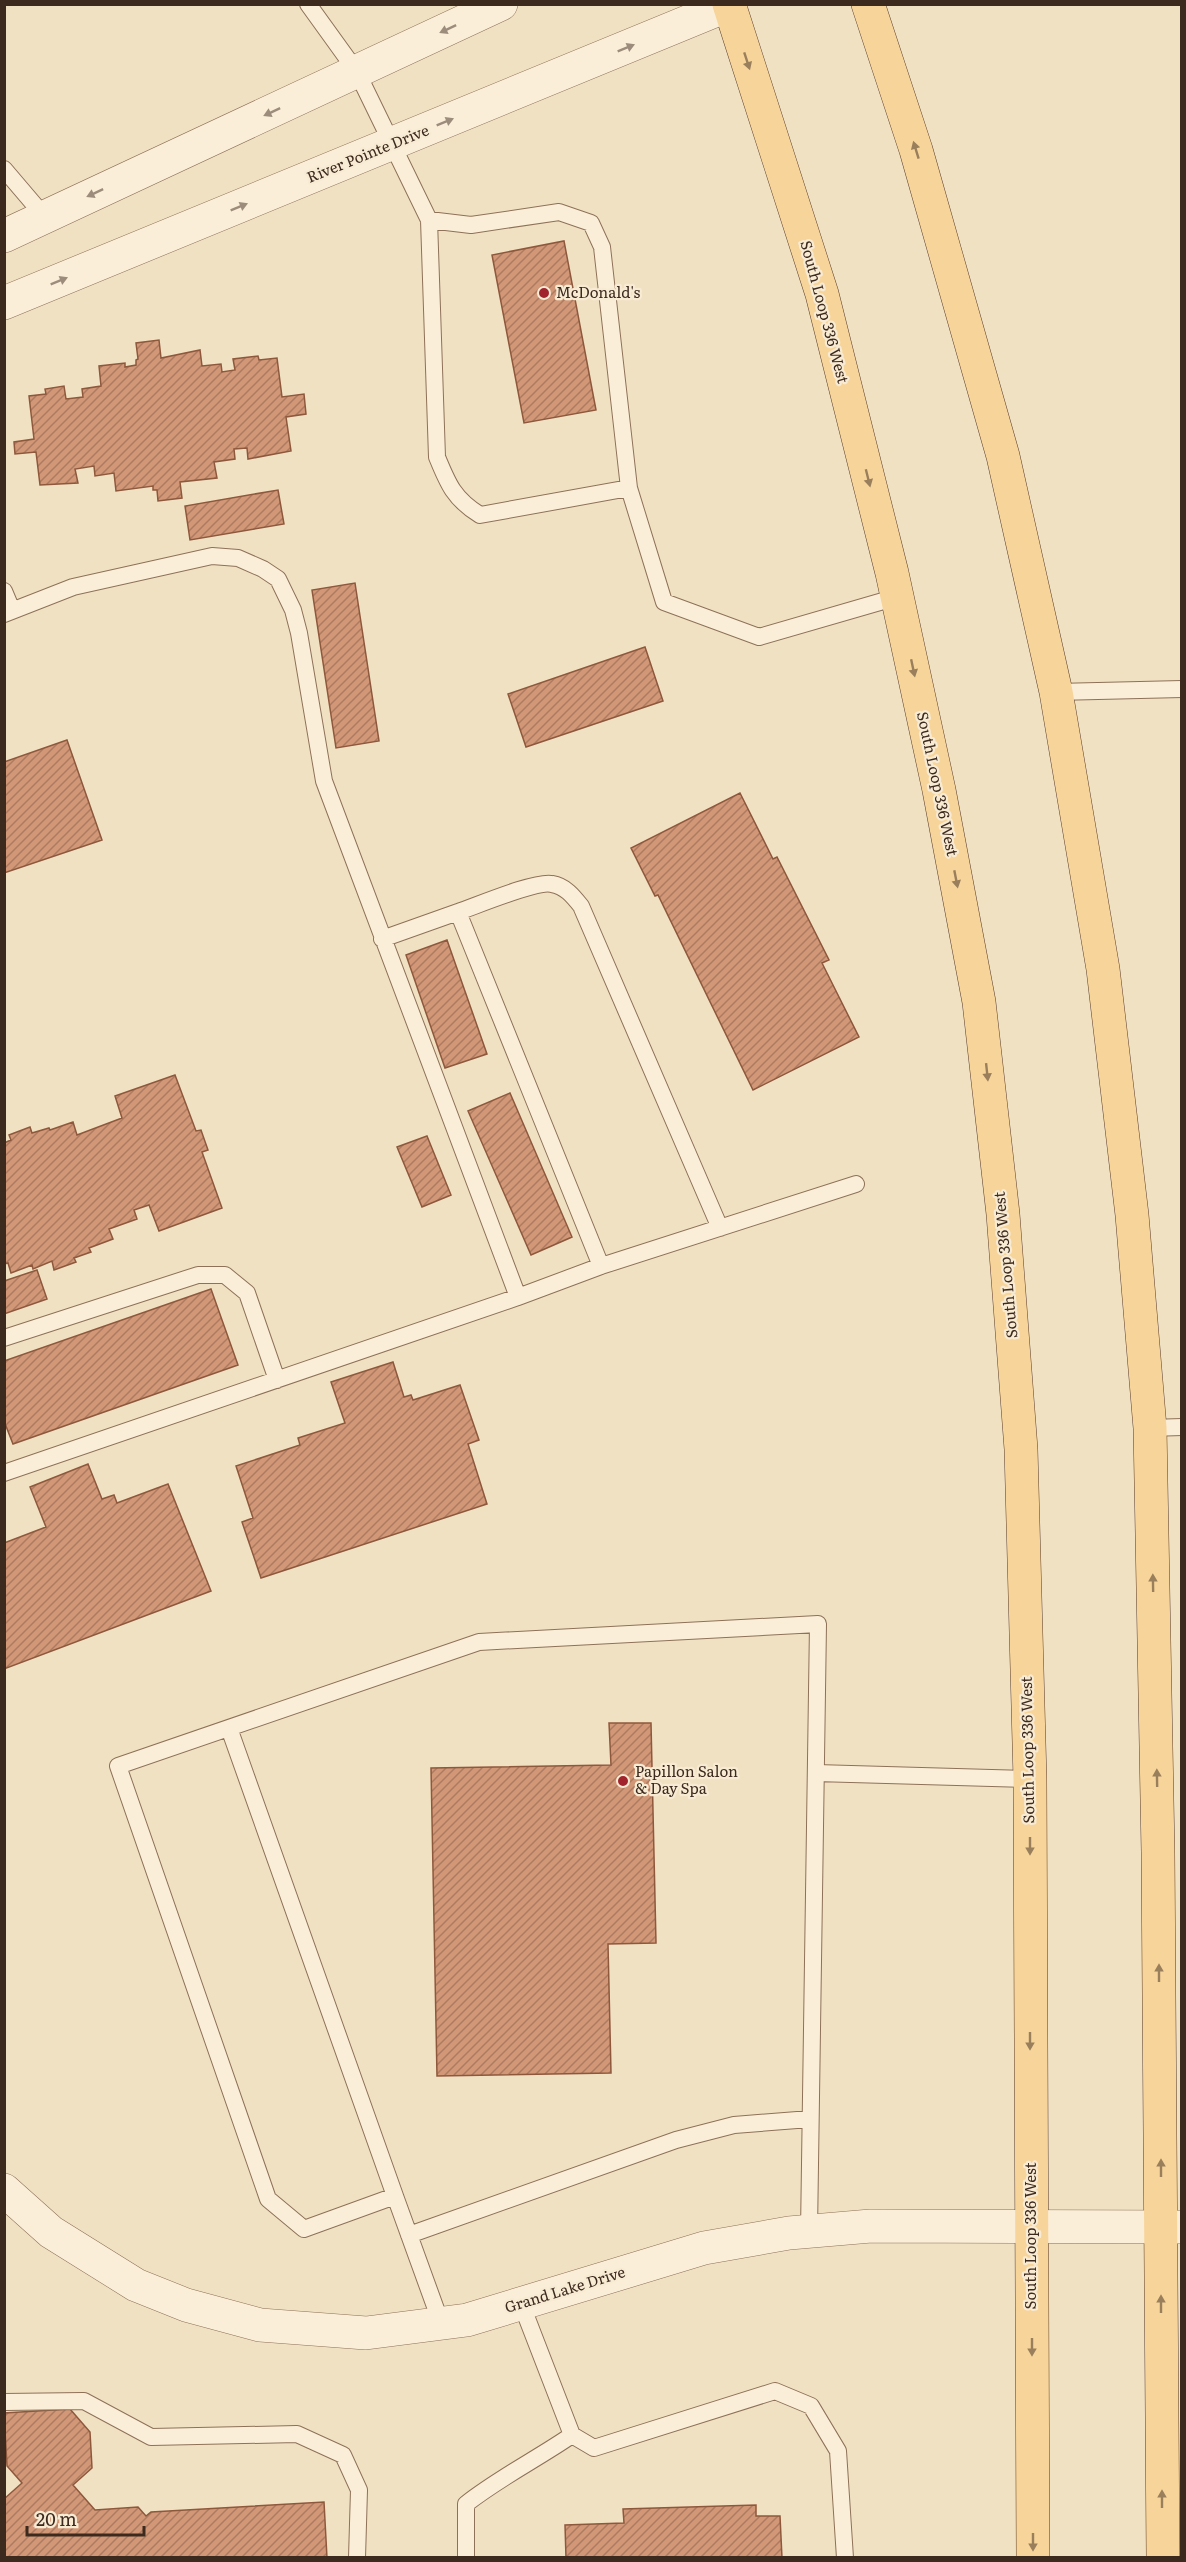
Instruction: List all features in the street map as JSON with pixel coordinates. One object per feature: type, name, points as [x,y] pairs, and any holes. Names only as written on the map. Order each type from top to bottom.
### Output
[{"type":"main road","points":[[868,4],[916,150],[1003,456],[1056,692],[1103,969],[1132,1215],[1166,1427],[1158,1852],[1171,2227],[1163,2558]]},
{"type":"main road","name":"South Loop 336 West","points":[[730,5],[822,294],[897,597],[939,790],[979,1002],[1003,1214],[1021,1449],[1030,1779],[1033,2558]]},
{"type":"street","points":[[4,236],[501,4]]},
{"type":"street","name":"River Pointe Drive","points":[[4,303],[730,5]]},
{"type":"street","name":"Grand Lake Drive","points":[[4,2190],[51,2232],[136,2285],[186,2305],[260,2325],[366,2333],[467,2320],[704,2248],[809,2232],[871,2226],[1171,2227]]},
{"type":"lane","points":[[308,4],[357,72],[429,220],[437,457],[460,503],[480,515],[629,488]]},
{"type":"lane","points":[[4,169],[44,216]]},
{"type":"lane","points":[[429,220],[471,225],[559,212],[591,223],[602,247],[629,488],[664,602],[759,638],[897,597]]},
{"type":"lane","points":[[4,591],[8,612],[73,587],[212,556],[238,558],[263,569],[278,579],[293,610],[299,633],[324,781],[518,1297]]},
{"type":"lane","points":[[1056,692],[1182,689]]},
{"type":"lane","points":[[382,939],[550,883],[563,887],[581,906],[720,1228]]},
{"type":"lane","points":[[458,912],[601,1266]]},
{"type":"lane","points":[[4,1473],[518,1297],[601,1266],[856,1184]]},
{"type":"lane","points":[[4,1338],[198,1275],[225,1275],[247,1293],[277,1380]]},
{"type":"lane","points":[[395,2196],[304,2229],[268,2199],[118,1766],[479,1642],[818,1624],[809,2232]]},
{"type":"lane","points":[[229,1728],[441,2323]]},
{"type":"lane","points":[[816,1773],[1030,1779]]},
{"type":"lane","points":[[409,2235],[676,2140],[734,2125],[810,2119]]},
{"type":"lane","points":[[521,2303],[572,2435],[594,2448],[775,2391],[811,2406],[838,2451],[845,2558]]},
{"type":"lane","points":[[4,2402],[84,2401],[151,2437],[297,2433],[343,2455],[359,2490],[357,2558]]},
{"type":"lane","points":[[466,2558],[466,2504],[485,2489],[534,2461],[572,2435]]},
{"type":"building","points":[[564,241],[596,410],[524,423],[492,255]]},
{"type":"building","points":[[159,340],[161,358],[200,350],[202,366],[221,364],[222,372],[235,370],[233,359],[258,356],[259,360],[277,358],[282,397],[304,394],[306,414],[286,417],[291,451],[248,459],[247,448],[234,449],[235,459],[214,462],[217,478],[180,482],[182,498],[158,501],[157,490],[153,490],[153,486],[116,491],[114,473],[95,476],[94,466],[75,469],[78,483],[40,485],[36,452],[15,454],[14,442],[34,439],[29,396],[46,394],[45,389],[64,386],[66,399],[83,397],[82,389],[101,386],[99,366],[125,363],[125,367],[136,365],[138,359],[136,343]]},
{"type":"building","points":[[278,490],[284,524],[190,540],[185,506]]},
{"type":"building","points":[[355,583],[379,741],[336,748],[312,590]]},
{"type":"building","points":[[645,647],[663,701],[526,747],[508,694]]},
{"type":"building","points":[[67,740],[102,840],[4,873],[4,762]]},
{"type":"building","points":[[740,793],[773,859],[777,857],[829,960],[822,963],[859,1037],[753,1090],[658,895],[655,896],[631,848]]},
{"type":"building","points":[[447,940],[487,1054],[445,1068],[406,955]]},
{"type":"building","points":[[175,1075],[196,1131],[201,1130],[208,1150],[202,1152],[222,1208],[159,1231],[149,1205],[134,1210],[137,1219],[109,1229],[113,1239],[89,1248],[91,1252],[74,1258],[76,1262],[54,1270],[52,1261],[33,1269],[32,1265],[11,1273],[8,1263],[4,1264],[4,1143],[11,1140],[9,1135],[30,1127],[32,1133],[73,1122],[77,1135],[122,1118],[115,1096]]},
{"type":"building","points":[[510,1093],[572,1237],[531,1255],[468,1111]]},
{"type":"building","points":[[427,1136],[451,1195],[422,1207],[397,1147]]},
{"type":"building","points":[[37,1270],[47,1299],[4,1314],[4,1281]]},
{"type":"building","points":[[211,1289],[238,1365],[13,1444],[4,1421],[4,1361]]},
{"type":"building","points":[[393,1362],[404,1397],[411,1395],[413,1400],[460,1385],[479,1440],[468,1444],[487,1504],[261,1578],[242,1522],[253,1518],[236,1466],[300,1445],[298,1438],[345,1423],[331,1382]]},
{"type":"building","points":[[88,1464],[102,1499],[114,1495],[117,1503],[168,1484],[211,1591],[4,1669],[4,1543],[46,1527],[30,1487]]},
{"type":"building","points":[[609,1723],[651,1723],[656,1943],[608,1944],[611,2073],[437,2076],[431,1768],[611,1765]]},
{"type":"building","points":[[70,2409],[90,2432],[92,2468],[73,2485],[95,2510],[138,2507],[146,2516],[151,2512],[324,2502],[327,2558],[4,2558],[4,2499],[22,2483],[7,2466],[4,2413]]},
{"type":"building","points":[[756,2505],[756,2516],[780,2516],[782,2558],[566,2558],[565,2525],[624,2523],[623,2509]]},
{"type":"place","name":"McDonald's","points":[[544,293]]},
{"type":"place","name":"Papillon Salon & Day Spa","points":[[623,1781]]}]
